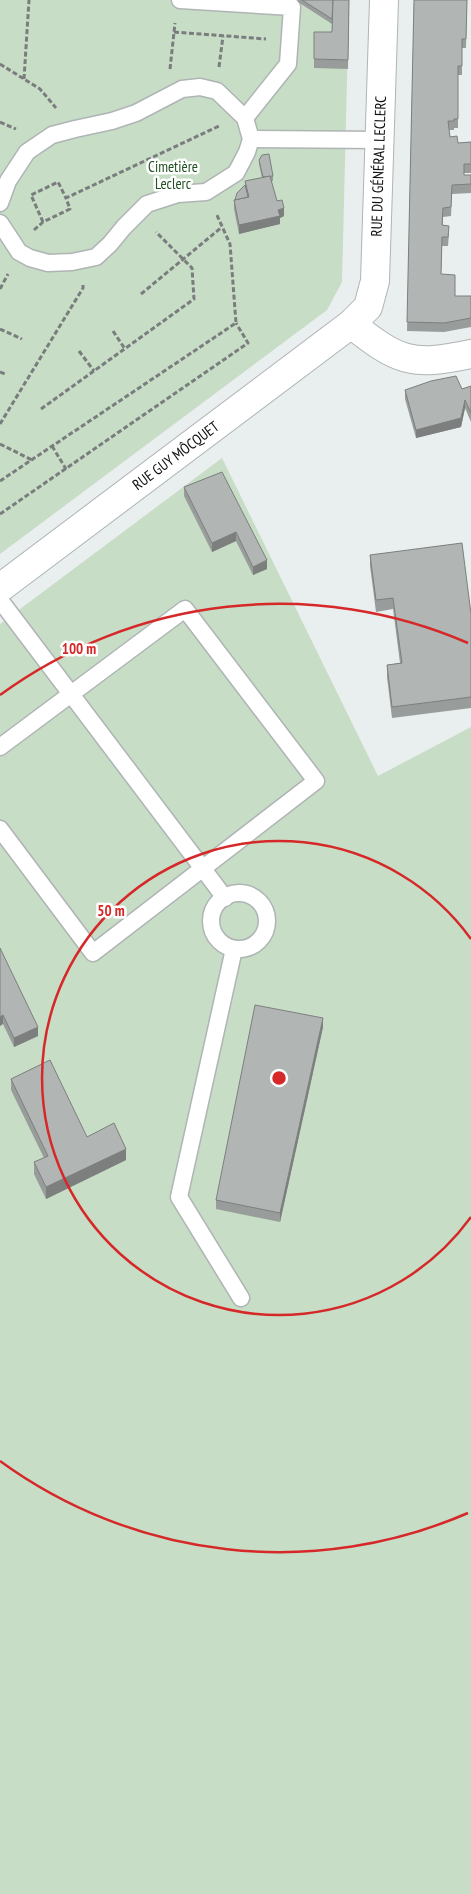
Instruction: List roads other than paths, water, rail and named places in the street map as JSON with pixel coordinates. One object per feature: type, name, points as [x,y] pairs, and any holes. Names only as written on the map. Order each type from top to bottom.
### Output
[{"type":"street","name":"RUE DU GÉNÉRAL LECLERC","points":[[351,324],[368,307],[373,291],[384,0]]},
{"type":"street","points":[[351,324],[380,347],[405,358],[438,361],[471,354]]},
{"type":"street","name":"RUE GUY MÔCQUET","points":[[0,588],[351,324]]},
{"type":"lane","points":[[178,8],[292,7],[288,64],[243,116]]},
{"type":"lane","points":[[0,203],[8,182],[27,152],[52,135],[128,116],[182,89],[200,88],[217,91],[243,116],[251,139],[247,152],[236,173],[206,192],[178,194],[147,204],[96,257],[48,263],[19,252],[0,223]]},
{"type":"lane","points":[[251,139],[380,140]]},
{"type":"lane","points":[[0,600],[225,898]]},
{"type":"lane","points":[[0,748],[185,609],[316,781],[93,953],[0,829]]},
{"type":"lane","points":[[238,893],[246,894],[262,905],[266,913],[265,932],[260,940],[252,946],[244,949],[234,949],[218,940],[214,933],[212,915],[215,907],[225,898],[238,893]]},
{"type":"lane","points":[[234,949],[179,1197],[241,1298]]},
{"type":"park label","name":"Cimetière Leclerc","points":[[173,176]]}]
